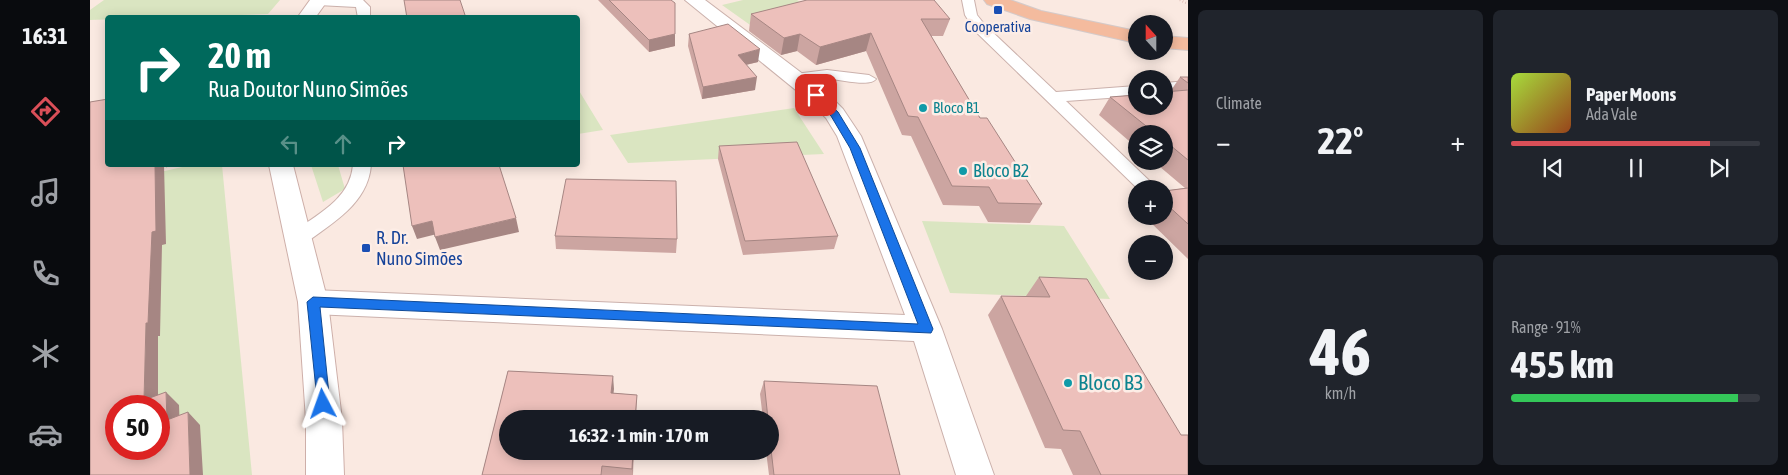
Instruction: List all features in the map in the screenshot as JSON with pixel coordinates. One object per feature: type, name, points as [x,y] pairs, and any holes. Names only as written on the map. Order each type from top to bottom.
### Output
[{"type":"main road","points":[[993,0],[1036,15],[1128,35]]},
{"type":"main road","points":[[1173,43],[1188,44]]},
{"type":"street","points":[[308,15],[318,0]]},
{"type":"street","points":[[694,0],[796,78],[835,114],[849,136],[926,329],[975,475]]},
{"type":"street","points":[[281,167],[313,302],[324,420],[325,475]]},
{"type":"street","points":[[313,302],[926,329]]},
{"type":"lane","points":[[318,0],[359,2],[364,7],[364,15]]},
{"type":"lane","points":[[968,0],[971,15],[980,28],[1140,180]]},
{"type":"lane","points":[[796,78],[827,74],[869,79]]},
{"type":"lane","points":[[1173,87],[1188,86]]},
{"type":"lane","points":[[1053,97],[1128,91]]},
{"type":"lane","points":[[297,239],[357,191],[363,176],[362,167]]},
{"type":"path","points":[[1180,0],[1188,4]]},
{"type":"path","points":[[152,169],[161,167]]},
{"type":"green space","points":[[104,0],[280,0],[268,14],[105,15],[105,19],[90,20],[90,10]]},
{"type":"green space","points":[[743,0],[797,0],[815,11],[753,27],[722,5]]},
{"type":"green space","points":[[580,92],[603,130],[580,134]]},
{"type":"green space","points":[[794,108],[824,154],[628,163],[610,135]]},
{"type":"green space","points":[[182,167],[222,167],[252,475],[90,475],[90,188]]},
{"type":"green space","points":[[312,167],[339,167],[345,189],[323,202]]},
{"type":"green space","points":[[922,221],[1064,226],[1110,299],[950,293]]},
{"type":"building","points":[[404,0],[460,0],[465,15],[406,15]]},
{"type":"building","points":[[609,0],[671,0],[675,3],[675,34],[649,40]]},
{"type":"building","points":[[807,0],[934,0],[950,19],[921,19],[980,118],[987,118],[1042,204],[998,203],[989,187],[952,186],[918,117],[908,116],[871,33],[820,47],[800,34],[784,38],[751,14]]},
{"type":"building","points":[[728,24],[760,49],[738,55],[757,77],[703,87],[689,34]]},
{"type":"building","points":[[1180,77],[1188,77],[1188,83]]},
{"type":"building","points":[[1188,90],[1188,160],[1173,148],[1173,125],[1145,125],[1132,115],[1173,115],[1173,91]]},
{"type":"building","points":[[1128,96],[1128,111],[1110,97]]},
{"type":"building","points":[[105,100],[105,167],[155,167],[156,231],[152,232],[148,323],[146,323],[144,395],[105,395],[105,460],[170,460],[170,419],[188,412],[190,475],[90,475],[90,102]]},
{"type":"building","points":[[797,142],[838,236],[745,241],[719,146]]},
{"type":"building","points":[[403,167],[500,167],[516,218],[435,237],[432,221],[412,226]]},
{"type":"building","points":[[566,179],[676,181],[677,239],[555,236]]},
{"type":"building","points":[[1188,188],[1188,224],[1173,210],[1173,190]]},
{"type":"building","points":[[1039,277],[1087,279],[1181,435],[1188,435],[1188,475],[1101,475],[1080,431],[1063,430],[1001,296],[1050,297]]},
{"type":"building","points":[[508,371],[613,376],[611,393],[637,395],[636,410],[499,410],[499,460],[632,460],[632,469],[602,466],[601,475],[482,475]]},
{"type":"building","points":[[764,381],[877,386],[900,475],[774,475],[772,460],[779,460],[779,410],[767,410]]},
{"type":"place","name":"Cooperativa","points":[[998,10]]},
{"type":"place","name":"Bloco B1","points":[[923,108]]},
{"type":"place","name":"Bloco B2","points":[[963,171]]},
{"type":"place","name":"R. Dr. Nuno Simões","points":[[366,248]]},
{"type":"place","name":"Bloco B3","points":[[1068,383]]},
{"type":"route","points":[[323,404],[313,302],[926,329],[855,148],[835,114],[816,95]]}]
